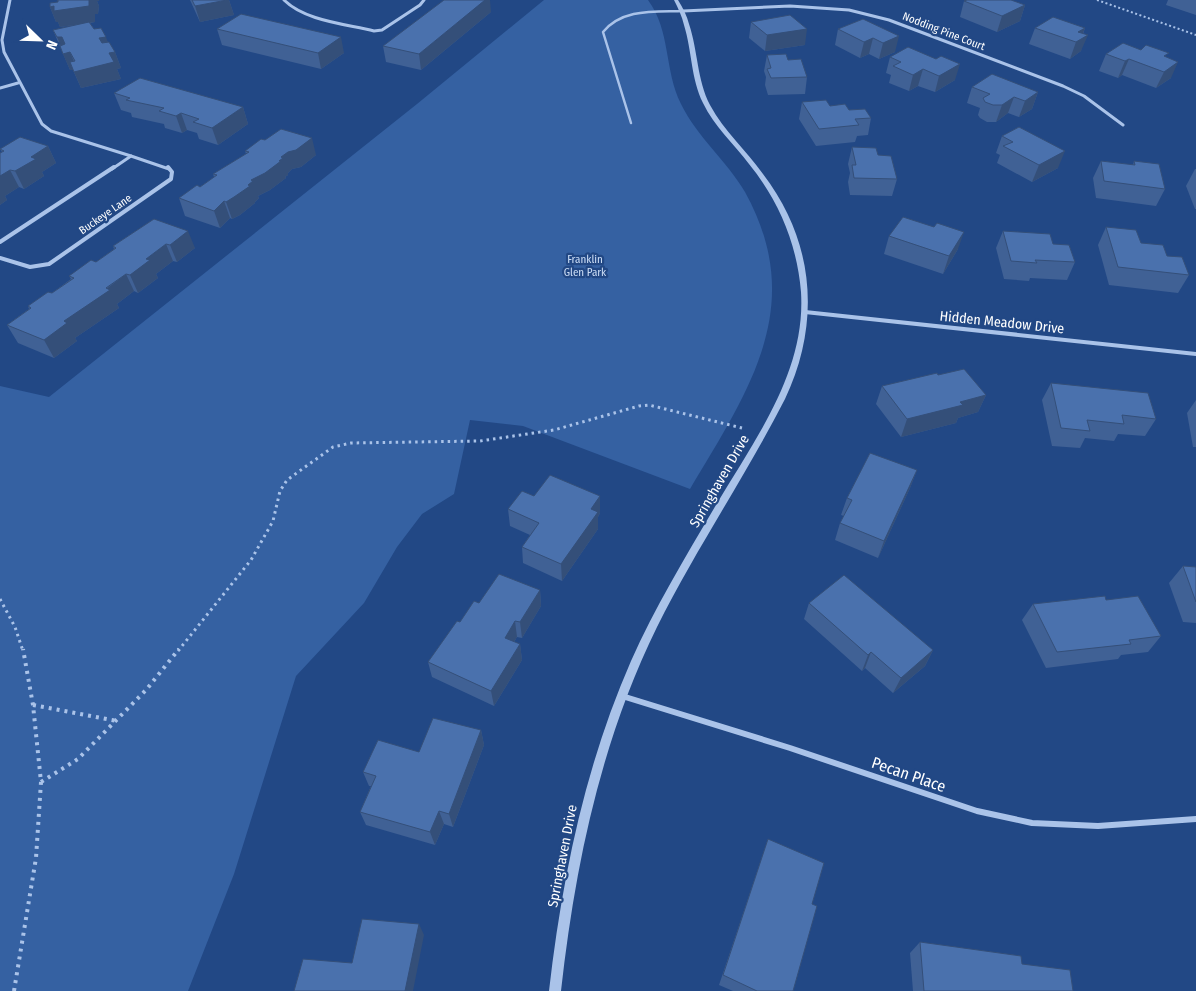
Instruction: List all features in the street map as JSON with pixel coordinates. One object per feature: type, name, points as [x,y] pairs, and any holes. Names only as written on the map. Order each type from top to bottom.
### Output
[{"type":"street","name":"Buckeye Lane","points":[[0,258],[27,268],[49,264],[171,179],[172,172],[168,167],[51,130],[42,124],[2,52],[2,40],[10,0]]},
{"type":"street","points":[[284,0],[292,8],[304,14],[374,31],[382,30],[420,5],[424,0]]},
{"type":"street","name":"Springhaven Drive","points":[[555,991],[559,951],[576,844],[590,791],[622,696],[660,613],[681,573],[762,434],[795,366],[804,328],[805,312],[801,265],[790,225],[767,181],[719,124],[708,106],[699,88],[684,12],[676,0]]},
{"type":"street","name":"Nodding Pine Court","points":[[684,12],[799,6],[869,14],[907,26],[1063,86],[1084,96],[1123,125]]},
{"type":"street","points":[[0,88],[18,83]]},
{"type":"street","points":[[0,242],[131,156]]},
{"type":"street","name":"Hidden Meadow Drive","points":[[805,312],[1196,354]]},
{"type":"street","name":"Pecan Place","points":[[622,696],[790,748],[986,813],[1032,823],[1098,826],[1196,819]]},
{"type":"lane","points":[[631,123],[603,32],[612,21],[628,15],[684,12]]},
{"type":"path","points":[[1097,0],[1196,35]]},
{"type":"path","points":[[41,782],[78,759],[146,690],[251,560],[273,521],[280,491],[287,480],[333,447],[351,443],[480,441],[554,430],[639,406],[649,405],[721,421],[762,434]]},
{"type":"path","points":[[0,599],[15,627],[25,655],[33,704],[41,782],[36,858],[14,991]]},
{"type":"path","points":[[33,704],[117,721]]},
{"type":"green space","name":"Franklin Glen Park","points":[[544,0],[648,0],[660,25],[672,78],[681,104],[695,127],[730,170],[745,192],[763,233],[771,273],[771,310],[763,346],[750,382],[732,417],[690,489],[523,426],[470,420],[454,494],[422,514],[397,547],[364,603],[296,676],[234,874],[188,991],[0,991],[0,386],[49,397],[417,104]]},
{"type":"building","points":[[58,0],[89,0],[89,6],[54,11],[54,6],[50,7],[50,3],[58,2]]},
{"type":"building","points":[[192,0],[227,0],[195,6]]},
{"type":"building","points":[[444,0],[485,0],[419,54],[383,46]]},
{"type":"building","points":[[1011,0],[1025,5],[1002,16],[964,1]]},
{"type":"building","points":[[241,14],[341,37],[318,53],[217,29]]},
{"type":"building","points":[[790,15],[807,29],[767,35],[751,22]]},
{"type":"building","points":[[1053,17],[1085,28],[1078,32],[1088,35],[1076,42],[1035,28]]},
{"type":"building","points":[[863,19],[899,36],[883,43],[873,38],[864,42],[838,29]]},
{"type":"building","points":[[89,22],[94,29],[101,28],[106,37],[99,38],[102,43],[109,42],[115,52],[109,53],[114,62],[74,72],[70,62],[75,61],[70,52],[63,54],[60,46],[65,44],[62,37],[57,37],[53,30]]},
{"type":"building","points":[[1123,43],[1141,50],[1146,45],[1169,53],[1164,56],[1178,62],[1164,72],[1129,59],[1125,61],[1106,54]]},
{"type":"building","points":[[908,47],[936,59],[941,56],[960,64],[939,76],[923,69],[913,75],[893,66],[901,62],[890,57]]},
{"type":"building","points":[[786,54],[788,60],[801,59],[807,77],[771,78],[767,69],[771,68],[767,55]]},
{"type":"building","points":[[992,74],[1038,92],[1025,101],[1014,97],[1002,105],[993,105],[985,102],[983,98],[990,94],[972,87]]},
{"type":"building","points":[[140,78],[243,107],[212,128],[193,122],[199,119],[181,113],[176,116],[159,111],[164,108],[126,100],[130,98],[114,93]]},
{"type":"building","points":[[826,100],[830,106],[845,104],[849,110],[865,109],[871,118],[855,119],[859,125],[819,129],[802,102]]},
{"type":"building","points":[[1019,127],[1065,151],[1039,165],[1003,146],[1013,142],[1002,136]]},
{"type":"building","points":[[281,129],[312,138],[296,150],[288,152],[281,157],[283,158],[279,161],[281,161],[265,173],[251,180],[253,181],[248,185],[250,186],[226,202],[224,201],[214,211],[179,198],[197,185],[200,187],[217,175],[213,174],[249,152],[245,151],[261,139],[265,140]]},
{"type":"building","points":[[20,137],[48,146],[31,157],[36,159],[15,171],[10,170],[0,176],[0,153],[4,151],[0,149]]},
{"type":"building","points":[[852,147],[876,148],[878,155],[891,156],[897,179],[854,178],[852,165],[856,165]]},
{"type":"building","points":[[1101,161],[1135,165],[1134,161],[1159,164],[1165,189],[1104,181]]},
{"type":"building","points":[[903,217],[934,227],[937,223],[964,232],[949,256],[889,236]]},
{"type":"building","points":[[154,219],[188,231],[170,245],[166,244],[146,259],[150,260],[130,275],[126,274],[106,288],[110,290],[64,321],[67,323],[44,340],[7,325],[31,308],[28,306],[48,292],[52,293],[74,278],[69,276],[91,260],[96,262],[116,248],[113,246]]},
{"type":"building","points":[[1106,227],[1136,230],[1141,243],[1163,245],[1167,256],[1182,257],[1189,275],[1118,267]]},
{"type":"building","points":[[1003,231],[1050,234],[1053,244],[1069,245],[1075,262],[1035,260],[1037,263],[1011,261]]},
{"type":"building","points":[[964,369],[986,395],[960,402],[963,405],[907,419],[882,386],[937,373],[938,375]]},
{"type":"building","points":[[1051,383],[1148,393],[1156,419],[1122,415],[1124,424],[1087,420],[1090,431],[1061,428]]},
{"type":"building","points":[[870,453],[917,470],[884,541],[840,523],[852,500],[847,498]]},
{"type":"building","points":[[550,475],[600,496],[591,509],[598,512],[561,564],[522,547],[539,523],[508,509],[522,491],[534,496]]},
{"type":"building","points":[[1183,566],[1196,567],[1196,602]]},
{"type":"building","points":[[499,574],[540,590],[520,622],[515,621],[505,638],[520,644],[491,691],[428,662],[457,621],[460,622],[474,601],[479,603]]},
{"type":"building","points":[[844,575],[933,650],[901,678],[871,652],[868,655],[809,603]]},
{"type":"building","points":[[1105,596],[1106,600],[1138,596],[1161,636],[1129,640],[1131,644],[1057,652],[1033,604]]},
{"type":"building","points":[[433,718],[481,730],[449,814],[439,811],[430,832],[360,812],[376,776],[363,772],[378,740],[419,752]]},
{"type":"building","points":[[768,839],[824,863],[812,904],[817,906],[793,991],[757,991],[723,975]]},
{"type":"building","points":[[362,919],[419,924],[405,991],[294,991],[303,959],[352,963]]},
{"type":"building","points":[[920,942],[1021,956],[1022,964],[1070,970],[1073,991],[924,991]]}]
